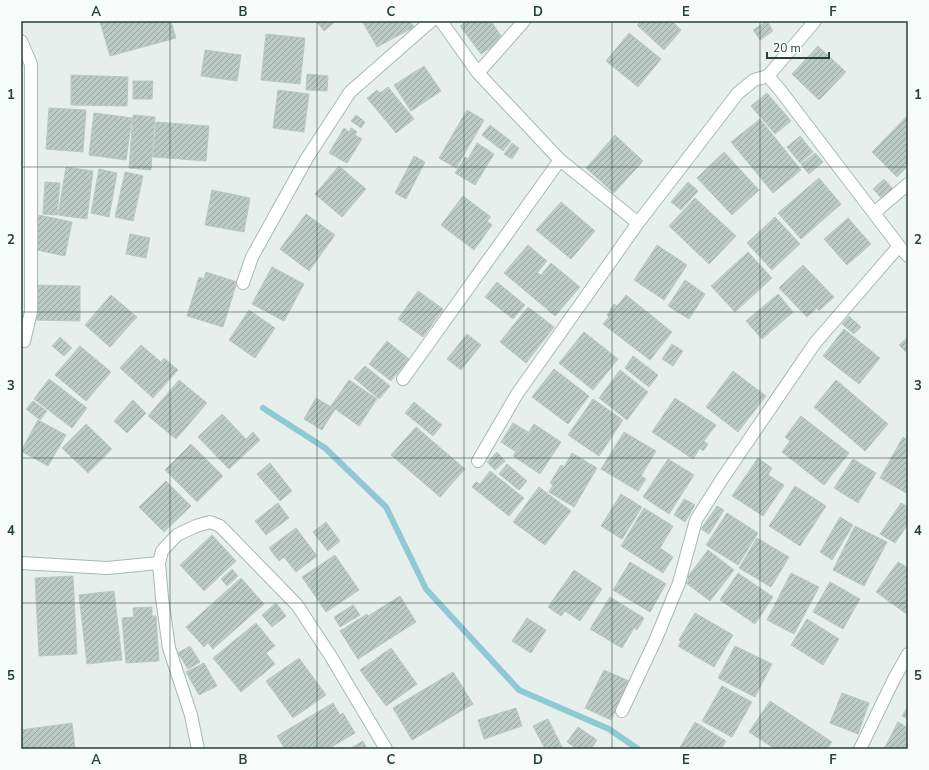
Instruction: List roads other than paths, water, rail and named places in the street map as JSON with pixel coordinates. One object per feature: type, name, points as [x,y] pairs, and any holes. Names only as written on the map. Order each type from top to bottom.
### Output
[{"type":"street","points":[[243,283],[252,257],[270,224],[307,158],[350,92],[431,21]]},
{"type":"street","points":[[441,21],[478,73],[560,160],[638,222]]},
{"type":"street","points":[[478,73],[524,21]]},
{"type":"street","points":[[478,461],[517,394],[638,222],[738,93],[754,80],[768,76],[815,21]]},
{"type":"street","points":[[21,41],[31,64],[30,312],[24,341],[21,341]]},
{"type":"street","points":[[768,76],[908,256]]},
{"type":"street","points":[[403,379],[560,160]]},
{"type":"street","points":[[874,213],[908,184]]},
{"type":"street","points":[[622,711],[655,641],[679,583],[696,520],[722,478],[815,343],[899,246]]},
{"type":"street","points":[[198,749],[191,715],[169,648],[158,563],[162,551],[177,536],[196,526],[210,522],[220,526],[297,605],[330,655],[386,749]]},
{"type":"street","points":[[21,563],[107,568],[158,563]]},
{"type":"street","points":[[860,749],[894,679],[908,654]]},
{"type":"waterway","points":[[263,408],[325,448],[386,507],[426,589],[519,690],[609,729],[638,749]]}]
